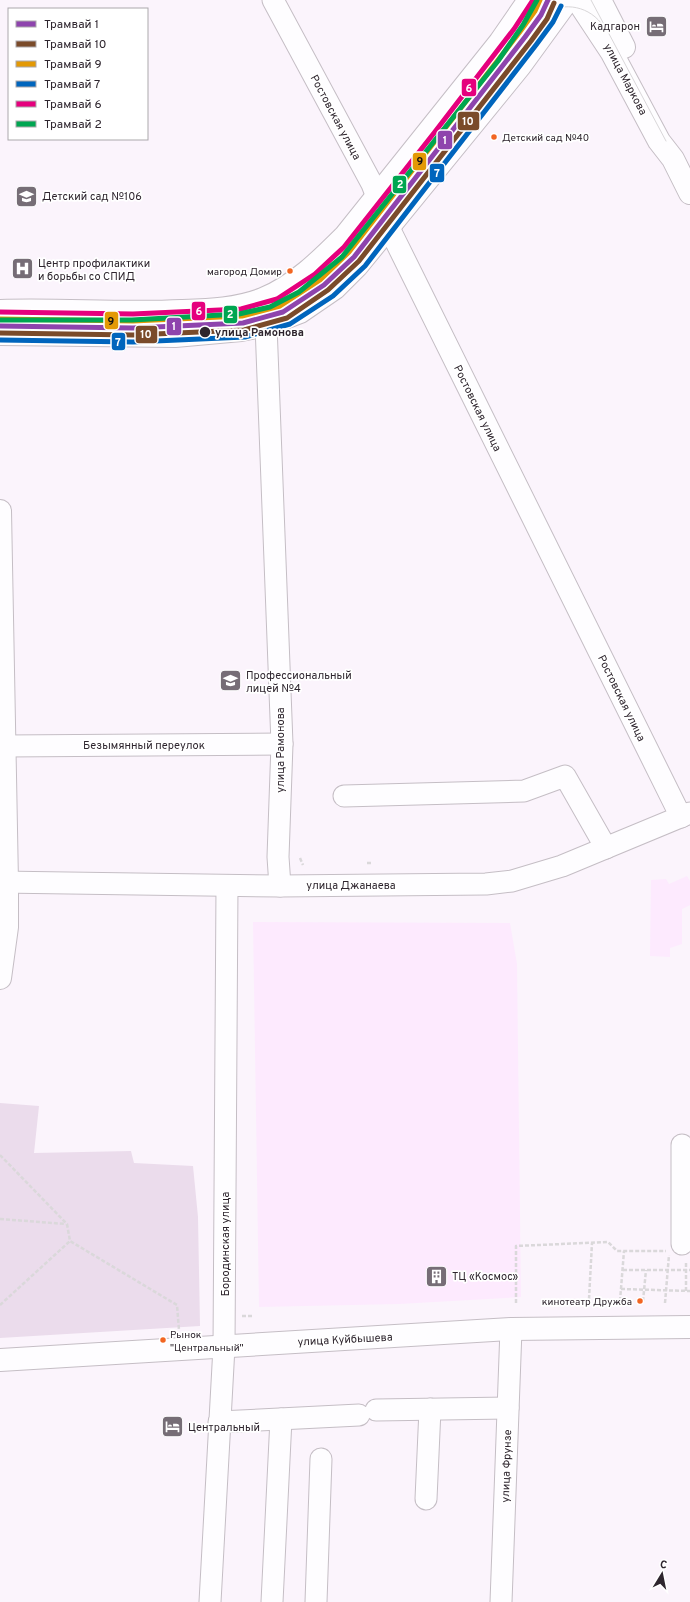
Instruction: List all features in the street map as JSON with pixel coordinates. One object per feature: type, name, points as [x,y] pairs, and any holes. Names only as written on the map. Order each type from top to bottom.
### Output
[{"type":"main road","points":[[0,311],[155,312],[200,310],[233,307],[263,299],[288,286],[320,262],[345,236],[376,195],[500,42],[529,0]]},
{"type":"main road","points":[[0,334],[175,336],[241,330],[266,325],[300,312],[334,288],[389,228],[544,34],[568,0]]},
{"type":"main road","name":"улица Маркова","points":[[577,0],[603,38],[658,141],[673,159],[690,193]]},
{"type":"main road","name":"улица Маркова","points":[[600,0],[670,138],[673,159]]},
{"type":"main road","points":[[544,34],[571,23],[584,23],[603,38]]},
{"type":"main road","points":[[0,511],[5,746],[4,882],[7,927],[0,978]]},
{"type":"main road","name":"улица Куйбышева","points":[[0,1360],[511,1329],[690,1327]]},
{"type":"street","name":"Ростовская улица","points":[[273,0],[372,184],[389,228],[685,815]]},
{"type":"street","name":"улица Рамонова","points":[[266,325],[282,744],[278,856],[280,886]]},
{"type":"street","name":"Безымянный переулок","points":[[5,746],[282,744]]},
{"type":"street","points":[[344,796],[524,790],[565,776],[606,848]]},
{"type":"street","name":"улица Джанаева","points":[[4,882],[228,886],[486,884],[512,881],[562,866],[685,815]]},
{"type":"street","name":"Бородинская улица","points":[[210,1602],[224,1346],[228,886]]},
{"type":"street","points":[[682,1145],[684,1251]]},
{"type":"street","name":"улица Фрунзе","points":[[501,1602],[511,1329]]},
{"type":"street","points":[[220,1422],[367,1412],[430,1409],[508,1408]]},
{"type":"street","points":[[426,1499],[430,1409]]},
{"type":"street","points":[[272,1602],[281,1419]]},
{"type":"street","points":[[316,1602],[321,1459]]},
{"type":"path","points":[[300,858],[303,865]]},
{"type":"path","points":[[367,863],[372,863]]},
{"type":"path","points":[[0,1155],[66,1224],[70,1241],[177,1305],[179,1330]]},
{"type":"path","points":[[0,1219],[66,1224]]},
{"type":"path","points":[[0,1305],[70,1241]]},
{"type":"path","points":[[516,1303],[516,1246],[608,1242],[617,1251],[669,1251],[665,1302]]},
{"type":"path","points":[[589,1299],[592,1243]]},
{"type":"path","points":[[620,1301],[624,1251]]},
{"type":"path","points":[[684,1251],[686,1291]]},
{"type":"path","points":[[623,1270],[690,1270]]},
{"type":"path","points":[[643,1302],[646,1270]]},
{"type":"path","points":[[621,1289],[690,1291]]},
{"type":"shaded area","points":[[687,876],[690,881],[690,905],[682,909],[682,944],[670,948],[670,957],[650,956],[651,880],[666,879],[669,884]]},
{"type":"shaded area","points":[[253,922],[510,923],[517,964],[521,1297],[399,1304],[259,1307]]},
{"type":"shaded area","points":[[0,1103],[39,1106],[34,1153],[131,1151],[134,1163],[193,1166],[198,1217],[200,1326],[0,1338]]},
{"type":"tram line","name":"6","points":[[0,312],[133,314],[241,309],[277,299],[315,274],[344,247],[514,29],[533,0]]},
{"type":"tram line","name":"2","points":[[0,320],[132,320],[239,314],[270,307],[299,292],[342,257],[498,61],[523,25],[537,0]]},
{"type":"tram line","name":"9","points":[[0,319],[133,321],[242,316],[280,306],[320,280],[349,252],[519,33],[535,11],[540,0]]},
{"type":"tram line","name":"1","points":[[0,326],[133,328],[243,323],[283,312],[324,285],[354,257],[525,37],[541,15],[548,0]]},
{"type":"tram line","points":[[591,0],[666,141]]},
{"type":"tram line","name":"10","points":[[0,333],[133,335],[244,330],[287,318],[328,290],[359,261],[531,41],[547,19],[554,3]]},
{"type":"tram line","name":"7","points":[[0,340],[133,342],[245,337],[290,324],[333,296],[365,266],[536,45],[553,22],[561,6]]},
{"type":"tram line","points":[[541,15],[556,8],[572,7],[588,12],[601,23]]},
{"type":"place","name":"Кадгарон","points":[[656,26]]},
{"type":"place","name":"Детский сад №40","points":[[494,137]]},
{"type":"place","name":"Детский сад №106","points":[[27,196]]},
{"type":"place","name":"Центр профилактики и борьбы со СПИД","points":[[22,269]]},
{"type":"place","name":"магород Домир","points":[[290,271]]},
{"type":"place","name":"улица Рамонова","points":[[205,332]]},
{"type":"place","name":"Профессиональный лицей №4","points":[[230,681]]},
{"type":"place","name":"ТЦ «Космос»","points":[[436,1276]]},
{"type":"place","name":"кинотеатр Дружба","points":[[640,1301]]},
{"type":"place","name":"Рынок \"Центральный\"","points":[[163,1340]]},
{"type":"place","name":"Центральный","points":[[172,1427]]}]
